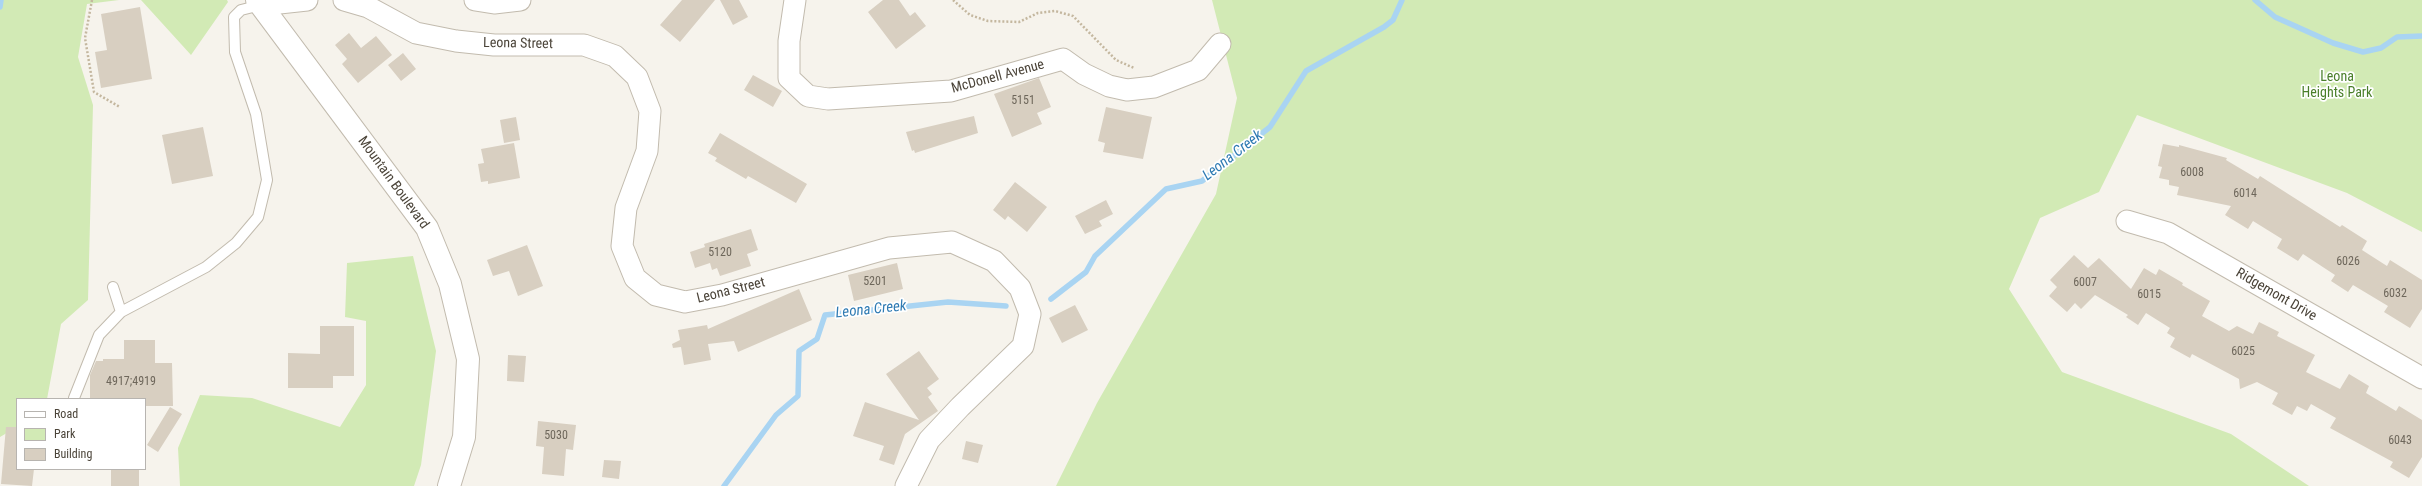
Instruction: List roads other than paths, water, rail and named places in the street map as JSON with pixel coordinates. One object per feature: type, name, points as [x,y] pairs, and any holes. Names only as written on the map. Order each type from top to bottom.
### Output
[{"type":"street","points":[[259,3],[307,0]]},
{"type":"street","name":"Leona Street","points":[[344,0],[368,7],[416,33],[456,41],[494,45],[584,45],[615,56],[637,77],[650,111],[647,151],[626,208],[622,246],[635,278],[656,295],[685,302],[722,295],[889,248],[952,242],[994,261],[1020,288],[1030,314],[1023,346],[960,407],[929,440],[906,486]]},
{"type":"street","points":[[475,0],[494,3],[520,0]]},
{"type":"street","name":"McDonell Avenue","points":[[795,0],[789,41],[789,78],[808,96],[828,98],[951,91],[1063,59],[1084,74],[1109,86],[1127,90],[1154,87],[1198,70],[1220,44]]},
{"type":"street","name":"Mountain Boulevard","points":[[259,3],[427,228],[450,284],[468,359],[464,437],[449,486]]},
{"type":"street","name":"Ridgemont Drive","points":[[2127,221],[2168,233],[2422,378]]},
{"type":"lane","points":[[74,398],[99,336],[121,312],[206,267],[236,243],[258,217],[267,180],[256,114],[235,52],[234,17],[241,10],[259,3]]},
{"type":"lane","points":[[113,286],[121,312]]},
{"type":"waterway","points":[[0,7],[1,0]]},
{"type":"waterway","name":"Leona Creek","points":[[1051,299],[1086,272],[1095,256],[1166,189],[1202,181],[1270,127],[1306,71],[1384,27],[1393,20],[1402,0]]},
{"type":"waterway","points":[[2255,0],[2275,17],[2333,43],[2363,52],[2381,48],[2397,37],[2422,36]]},
{"type":"waterway","name":"Leona Creek","points":[[724,486],[776,415],[798,396],[799,351],[817,339],[825,315],[948,302],[1006,306]]},
{"type":"park label","name":"Leona Heights Park","points":[[2337,86]]}]
